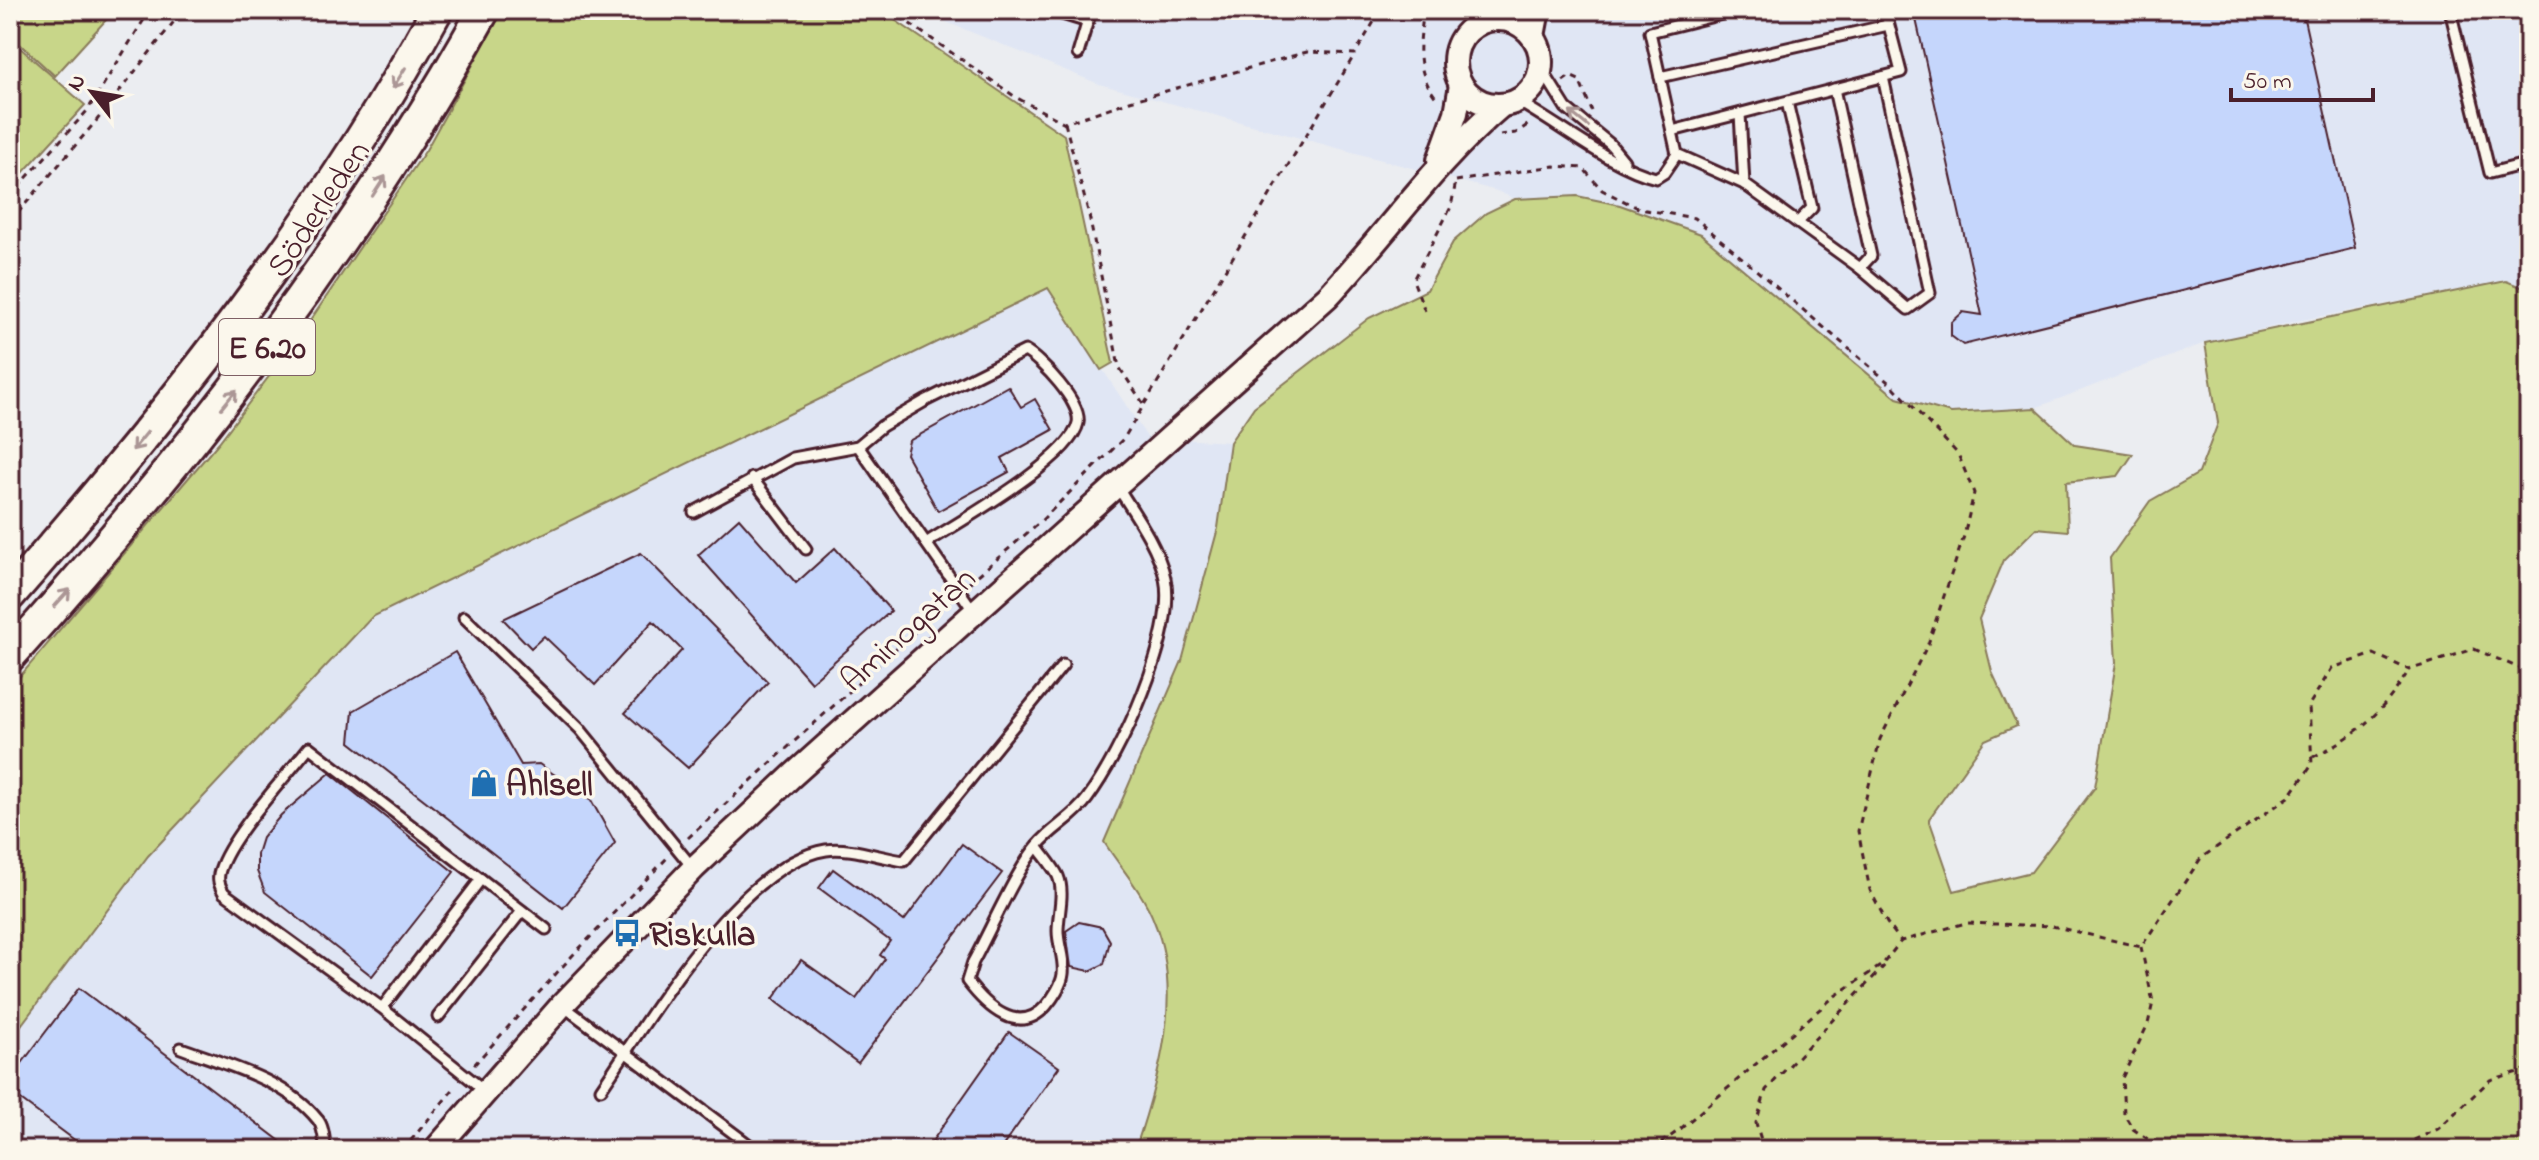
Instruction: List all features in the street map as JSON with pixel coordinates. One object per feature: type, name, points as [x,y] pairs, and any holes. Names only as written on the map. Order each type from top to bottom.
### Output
[{"type":"highway","name":"Söderleden","points":[[10,595],[160,418],[244,310],[336,178],[437,10]]},
{"type":"highway","name":"Söderleden","points":[[10,656],[100,556],[236,390],[401,152],[484,10]]},
{"type":"street","points":[[1538,10],[1533,36],[1540,51],[1541,68]]},
{"type":"street","name":"Aminogatan","points":[[1435,169],[1456,113],[1461,85],[1455,65],[1463,36],[1479,23],[1503,14],[1533,36]]},
{"type":"street","name":"Aminogatan","points":[[435,1150],[562,1005],[694,868],[1328,296],[1383,237],[1435,169],[1509,103],[1530,91],[1541,68]]},
{"type":"street","points":[[1461,85],[1474,98],[1509,103]]},
{"type":"lane","points":[[1049,10],[1088,22]]},
{"type":"lane","points":[[1078,54],[1091,10]]},
{"type":"lane","points":[[1509,103],[1565,128],[1599,154],[1656,178],[1664,173],[1677,154],[1650,32],[1738,10]]},
{"type":"lane","points":[[1672,131],[1901,72],[1885,10]]},
{"type":"lane","points":[[2450,10],[2490,173],[2529,163]]},
{"type":"lane","points":[[1660,77],[1888,25]]},
{"type":"lane","points":[[1541,68],[1566,108],[1610,144],[1626,164]]},
{"type":"lane","points":[[1677,154],[1744,184],[1860,268],[1908,309],[1930,293],[1883,77]]},
{"type":"lane","points":[[1834,89],[1871,256],[1860,268]]},
{"type":"lane","points":[[1787,102],[1812,208],[1798,222]]},
{"type":"lane","points":[[1740,114],[1744,184]]},
{"type":"lane","points":[[694,512],[793,458],[858,446],[882,426],[925,401],[1025,351],[1047,368],[1067,394],[1078,415],[1078,424],[1070,439],[1046,463],[926,543]]},
{"type":"lane","points":[[858,446],[975,613]]},
{"type":"lane","points":[[752,478],[806,549]]},
{"type":"lane","points":[[1037,846],[1058,877],[1061,900],[1058,932],[1063,974],[1053,998],[1037,1016],[1021,1020],[993,1010],[967,981],[973,962],[1037,846],[1087,800],[1114,752],[1158,654],[1167,618],[1165,577],[1152,547],[1117,486]]},
{"type":"lane","points":[[464,617],[580,729],[694,868]]},
{"type":"lane","points":[[601,1089],[691,955],[732,913],[795,860],[827,849],[904,861],[1063,665]]},
{"type":"lane","points":[[485,1091],[382,1008],[224,893],[218,883],[220,869],[237,840],[309,747],[546,929]]},
{"type":"lane","points":[[382,1008],[481,879]]},
{"type":"lane","points":[[438,1017],[522,911]]},
{"type":"lane","points":[[562,1005],[756,1150]]},
{"type":"lane","points":[[181,1048],[259,1077],[289,1096],[321,1122],[326,1150]]},
{"type":"path","points":[[10,196],[87,111],[150,10]]},
{"type":"path","points":[[10,222],[97,120],[183,10]]},
{"type":"path","points":[[890,10],[1017,98],[1065,123],[1130,101],[1307,52],[1355,54]]},
{"type":"path","points":[[403,1150],[572,956],[677,848],[1093,472],[1124,438],[1381,10]]},
{"type":"path","points":[[1065,123],[1089,215],[1119,367],[1145,406]]},
{"type":"path","points":[[1435,169],[1456,181],[1554,166],[1583,168],[1602,190],[1640,209],[1695,218],[1894,387],[1958,454],[1974,493],[1964,536],[1928,644],[1880,739],[1858,831],[1870,890],[1887,923],[1901,941]]},
{"type":"path","points":[[1425,311],[1413,280],[1451,207],[1456,181]]},
{"type":"path","points":[[2312,758],[2352,738],[2392,697],[2409,670],[2474,649],[2524,670],[2529,668]]},
{"type":"path","points":[[2164,1150],[2133,1129],[2124,1114],[2122,1078],[2148,1024],[2153,1002],[2141,947],[2201,858],[2289,797],[2312,765],[2309,705],[2332,668],[2374,654],[2409,670]]},
{"type":"path","points":[[1764,1150],[1756,1123],[1766,1090],[1876,977],[1901,941],[1966,923],[2052,926],[2141,947]]},
{"type":"path","points":[[1651,1150],[1678,1131],[1835,996],[1895,953]]},
{"type":"path","points":[[2392,1150],[2438,1129],[2490,1080],[2529,1069]]},
{"type":"shaded area","points":[[917,10],[2529,10],[2529,290],[2506,281],[2297,321],[2205,343],[2035,408],[1951,413],[1897,398],[1701,234],[1620,205],[1578,196],[1515,199],[1497,191],[1099,84]]},
{"type":"shaded area","points":[[1049,288],[1147,437],[1230,442],[1218,528],[1182,661],[1104,842],[1154,920],[1170,993],[1154,1093],[1135,1150],[10,1150],[10,1040],[148,856],[372,617]]},
{"type":"green space","points":[[10,10],[115,10],[55,76],[10,35]]},
{"type":"green space","points":[[503,10],[880,10],[1064,135],[1113,363],[1101,370],[1048,288],[372,617],[148,856],[10,1040],[10,688],[219,442],[299,337],[426,150]]},
{"type":"green space","points":[[10,39],[85,105],[10,187]]},
{"type":"green space","points":[[1577,196],[1620,205],[1701,234],[1897,398],[1951,413],[2035,408],[2075,445],[2133,454],[2118,476],[2066,482],[2068,531],[2036,528],[2004,560],[1979,619],[1992,672],[2017,726],[1985,740],[1929,819],[1954,891],[2031,872],[2095,787],[2116,663],[2110,558],[2150,501],[2199,473],[2218,423],[2205,343],[2506,281],[2529,290],[2529,1150],[1135,1150],[1165,1036],[1167,977],[1163,949],[1150,911],[1104,842],[1182,661],[1218,528],[1230,442],[1254,407],[1369,318],[1427,290],[1453,242],[1486,213],[1515,199]]},
{"type":"building","points":[[1914,10],[2302,10],[2355,248],[1963,345],[1951,336],[1951,323],[1963,312],[1982,315]]},
{"type":"building","points":[[1008,386],[1021,407],[1035,399],[1053,430],[1002,458],[1009,472],[938,511],[906,454],[909,441]]},
{"type":"building","points":[[739,518],[796,583],[835,548],[891,611],[811,682],[698,555]]},
{"type":"building","points":[[641,553],[768,682],[688,768],[625,713],[682,650],[653,621],[595,685],[544,636],[531,648],[503,619]]},
{"type":"building","name":"Ahlsell","points":[[455,652],[521,765],[539,764],[591,800],[615,843],[563,908],[350,742],[353,711]]},
{"type":"building","points":[[330,773],[454,872],[372,976],[265,892],[257,871],[257,854],[262,838],[281,815]]},
{"type":"building","points":[[962,844],[1002,873],[858,1063],[773,999],[801,960],[856,999],[885,959],[880,955],[890,941],[819,888],[833,869],[904,921]]},
{"type":"building","points":[[1079,922],[1102,927],[1110,941],[1104,964],[1090,971],[1071,967],[1066,931]]},
{"type":"building","points":[[79,988],[280,1141],[273,1150],[88,1150],[10,1092],[10,1079]]},
{"type":"building","points":[[1009,1032],[1059,1067],[1000,1150],[926,1150]]},
{"type":"place","name":"Ahlsell","points":[[484,783]]},
{"type":"place","name":"Riskulla","points":[[627,933]]}]
